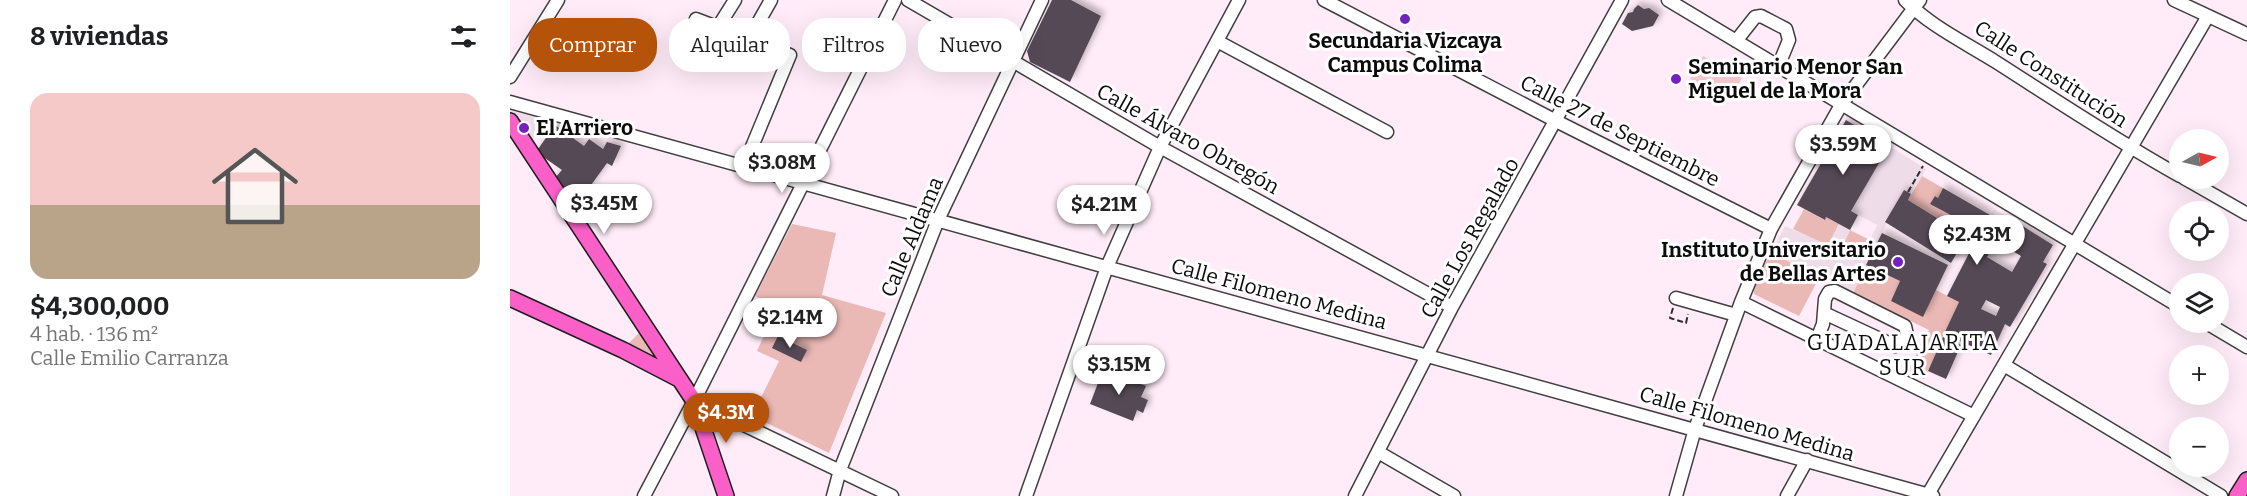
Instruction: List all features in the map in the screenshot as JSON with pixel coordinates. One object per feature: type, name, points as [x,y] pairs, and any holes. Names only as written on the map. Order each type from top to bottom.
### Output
[{"type":"main road","points":[[510,121],[668,368],[694,401],[726,496]]},
{"type":"main road","points":[[510,298],[668,368]]},
{"type":"main road","points":[[2237,496],[2247,480]]},
{"type":"street","points":[[510,77],[558,0]]},
{"type":"street","points":[[724,18],[735,0]]},
{"type":"street","points":[[761,18],[771,0]]},
{"type":"street","points":[[644,496],[805,183],[895,0]]},
{"type":"street","name":"Calle Álvaro Obregón","points":[[908,0],[939,18]]},
{"type":"street","name":"Calle Aldama","points":[[1023,38],[1042,0]]},
{"type":"street","points":[[1026,496],[1107,267],[1160,147],[1239,0]]},
{"type":"street","name":"Calle 27 de Septiembre","points":[[1324,0],[1556,122],[1772,229]]},
{"type":"street","name":"Calle Los Regalado","points":[[1355,496],[1452,307],[1622,0]]},
{"type":"street","points":[[1668,0],[2169,301]]},
{"type":"street","points":[[2174,0],[2247,34]]},
{"type":"street","points":[[1676,496],[1695,429],[1741,302],[1772,229],[1841,105],[1913,3]]},
{"type":"street","name":"Calle Constitución","points":[[1913,3],[2131,148],[2169,170]]},
{"type":"street","points":[[1736,42],[1755,17],[1761,16],[1786,29],[1789,40],[1778,67]]},
{"type":"street","points":[[1929,496],[2208,16]]},
{"type":"street","points":[[1217,41],[1387,132]]},
{"type":"street","name":"Calle Álvaro Obregón","points":[[1023,66],[1160,147],[1452,307]]},
{"type":"street","points":[[744,166],[783,72]]},
{"type":"street","name":"Calle Aldama","points":[[833,496],[840,470],[938,220],[1006,72]]},
{"type":"street","name":"Calle Filomeno Medina","points":[[510,102],[1807,460],[1929,496]]},
{"type":"street","points":[[2203,189],[2247,214]]},
{"type":"street","points":[[1817,339],[1824,313],[1824,299],[1829,292],[1835,291],[1905,326],[1907,335],[1903,343],[1895,346],[1824,313]]},
{"type":"street","points":[[1676,298],[1736,315]]},
{"type":"street","points":[[1741,302],[1974,416]]},
{"type":"street","points":[[2223,333],[2247,347]]},
{"type":"street","points":[[2004,365],[2221,496]]},
{"type":"street","points":[[694,401],[892,496]]},
{"type":"street","points":[[1378,452],[1454,496]]},
{"type":"street","points":[[1787,496],[1807,460]]},
{"type":"path","points":[[1908,192],[1928,157]]},
{"type":"path","points":[[1676,298],[1670,318],[1686,323],[1692,303]]},
{"type":"shaded area","points":[[1703,56],[1742,78],[1730,101],[1690,79]]},
{"type":"shaded area","points":[[510,103],[530,109],[533,116],[545,120],[529,146],[510,117]]},
{"type":"shaded area","points":[[1889,146],[1926,169],[1911,194],[1904,190],[1885,221],[1887,223],[1853,293],[1771,253],[1785,226],[1828,245],[1839,224],[1850,230],[1842,247],[1862,257],[1877,225],[1851,211]]},
{"type":"shaded area","points":[[1922,176],[1943,188],[1938,198],[1935,196],[1931,204],[1960,220],[1955,229],[1908,200]]},
{"type":"shaded area","points":[[1804,209],[1824,220],[1826,217],[1839,224],[1828,246],[1793,229]]},
{"type":"shaded area","points":[[1994,209],[2021,225],[2010,242],[1984,227]]},
{"type":"shaded area","points":[[792,224],[836,233],[822,295],[886,313],[829,453],[752,416],[779,361],[757,351],[777,307],[755,296]]},
{"type":"shaded area","points":[[1850,230],[1870,240],[1861,257],[1842,247]]},
{"type":"shaded area","points":[[1771,253],[1820,276],[1799,316],[1754,294],[1753,286]]},
{"type":"shaded area","points":[[1866,265],[1900,281],[1891,301],[1923,316],[1936,290],[1959,302],[1924,379],[1908,371],[1929,330],[1853,293]]},
{"type":"shaded area","points":[[641,331],[668,368],[626,346]]},
{"type":"building","points":[[1052,0],[1071,0],[1101,16],[1070,82],[1030,62],[1027,51]]},
{"type":"building","points":[[1638,5],[1644,9],[1649,8],[1659,15],[1653,26],[1632,31],[1622,24],[1628,13],[1633,12]]},
{"type":"building","points":[[1846,120],[1889,146],[1851,211],[1858,215],[1850,230],[1797,205]]},
{"type":"building","points":[[555,125],[584,146],[589,139],[603,149],[607,142],[621,146],[612,166],[607,163],[581,199],[572,206],[554,179],[562,170],[536,152]]},
{"type":"building","points":[[1943,188],[1990,215],[1984,227],[2010,242],[2021,225],[2053,245],[2043,262],[2047,264],[2010,327],[2005,324],[1991,355],[1944,334],[1959,302],[1947,296],[1979,234],[1971,229],[1951,263],[1885,222],[1904,190],[1911,194],[1908,200],[1955,229],[1960,220],[1930,204],[1935,196],[1938,198]],"holes":[[[1996,241],[2021,256],[2012,272],[1987,257]],[[1986,300],[2000,307],[1996,316],[1981,309]]]},
{"type":"building","points":[[1882,233],[1948,265],[1923,317],[1891,301],[1900,281],[1866,265]]},
{"type":"building","points":[[778,336],[807,350],[801,362],[772,348]]},
{"type":"building","points":[[1943,337],[1961,345],[1946,379],[1928,371]]},
{"type":"building","points":[[1103,370],[1146,386],[1141,397],[1148,400],[1143,413],[1137,410],[1133,421],[1090,404]]},
{"type":"place","name":"Secundaria Vizcaya Campus Colima","points":[[1405,19]]},
{"type":"place","name":"Seminario Menor San Miguel de la Mora","points":[[1676,79]]},
{"type":"place","name":"El Arriero","points":[[524,128]]},
{"type":"place","name":"Instituto Universitario de Bellas Artes","points":[[1898,262]]},
{"type":"district","name":"GUADALAJARITA SUR","points":[[1903,354]]}]
